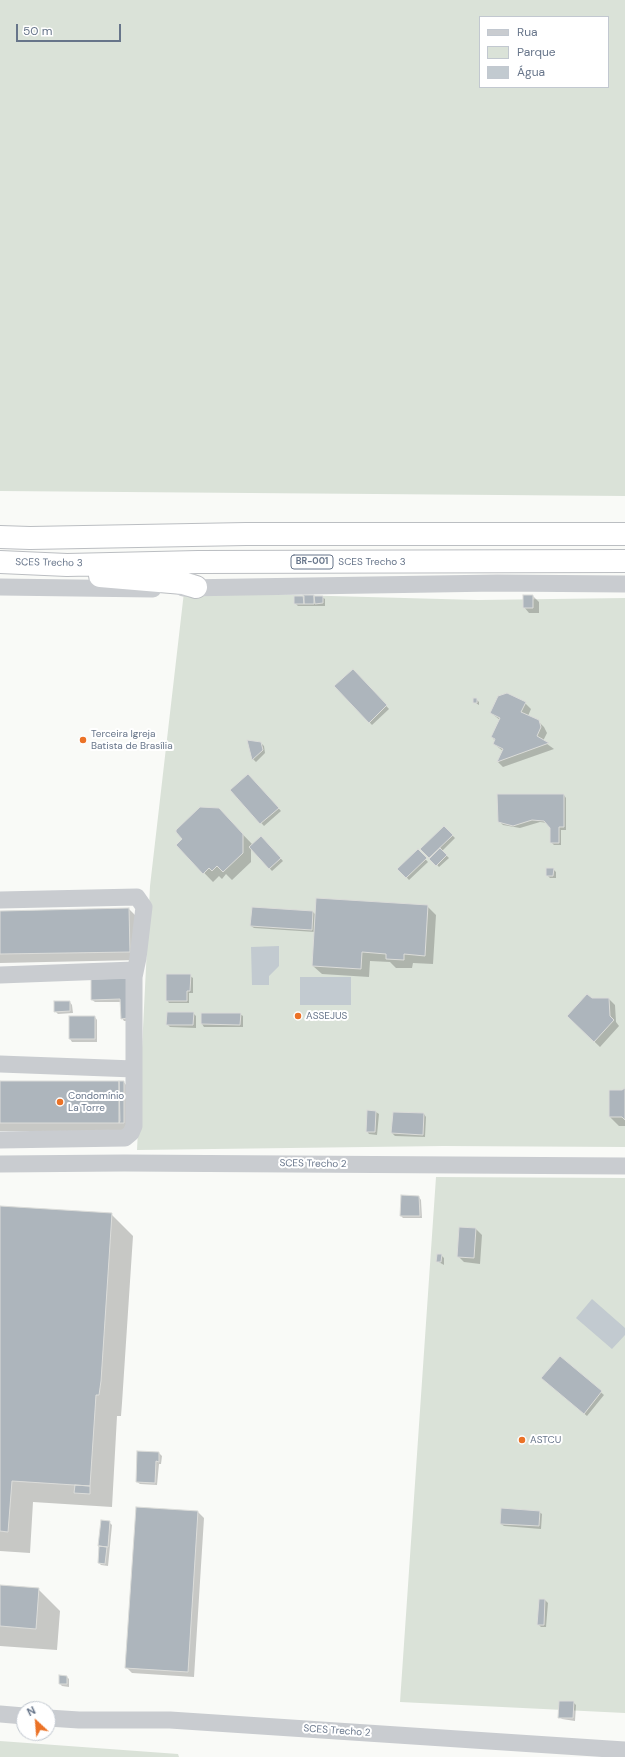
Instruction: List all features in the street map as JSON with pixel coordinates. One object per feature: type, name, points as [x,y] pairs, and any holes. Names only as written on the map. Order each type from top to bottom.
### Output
[{"type":"highway","points":[[0,537],[30,538],[246,534],[625,534]]},
{"type":"highway","name":"SCES Trecho 3","points":[[0,562],[67,565],[198,562],[625,561]]},
{"type":"highway","points":[[67,565],[96,576],[183,583],[196,587]]},
{"type":"street","points":[[0,587],[126,590],[196,587],[497,583],[625,584]]},
{"type":"street","points":[[0,900],[137,897],[144,907],[138,958],[134,970],[134,1126],[131,1133],[125,1138],[0,1140]]},
{"type":"street","points":[[0,975],[134,970]]},
{"type":"street","points":[[0,1064],[134,1069]]},
{"type":"street","name":"SCES Trecho 2","points":[[0,1164],[124,1163],[625,1166]]},
{"type":"street","points":[[0,1714],[16,1715]]},
{"type":"street","name":"SCES Trecho 2","points":[[56,1719],[170,1720],[625,1750]]},
{"type":"green space","points":[[0,0],[625,0],[625,496],[0,491]]},
{"type":"green space","points":[[184,592],[478,600],[625,598],[625,1147],[443,1146],[137,1150],[150,886]]},
{"type":"green space","name":"ASTCU","points":[[436,1177],[625,1178],[625,1713],[400,1702]]},
{"type":"green space","points":[[0,1741],[178,1754],[179,1757],[0,1757]]},
{"type":"water","points":[[279,946],[279,966],[269,976],[269,985],[252,985],[251,947]]},
{"type":"water","points":[[300,977],[351,977],[351,1005],[300,1005]]},
{"type":"water","points":[[592,1299],[625,1328],[625,1335],[612,1349],[576,1318]]},
{"type":"building","points":[[303,595],[314,595],[314,604],[304,604]]},
{"type":"building","points":[[523,595],[533,595],[533,608],[523,608]]},
{"type":"building","points":[[294,596],[304,596],[304,604],[294,604]]},
{"type":"building","points":[[314,596],[323,596],[323,603],[315,604]]},
{"type":"building","points":[[353,669],[387,705],[369,723],[334,686]]},
{"type":"building","points":[[507,693],[526,702],[521,712],[539,720],[541,727],[537,736],[549,743],[497,762],[503,749],[493,744],[495,739],[491,737],[500,718],[490,713],[498,696]]},
{"type":"building","points":[[473,698],[477,698],[477,703],[473,703]]},
{"type":"building","points":[[247,740],[261,742],[263,750],[252,760]]},
{"type":"building","points":[[248,774],[279,808],[260,824],[230,790]]},
{"type":"building","points":[[497,794],[564,794],[564,827],[559,827],[559,843],[550,843],[550,828],[544,821],[532,820],[513,826],[498,822]]},
{"type":"building","points":[[200,807],[219,808],[243,834],[243,853],[223,872],[217,866],[212,871],[209,868],[203,874],[176,845],[182,839],[176,830]]},
{"type":"building","points":[[444,826],[453,835],[429,858],[420,849]]},
{"type":"building","points":[[261,836],[281,858],[269,869],[249,847]]},
{"type":"building","points":[[440,848],[447,855],[436,866],[429,859]]},
{"type":"building","points":[[418,849],[427,858],[406,878],[397,869]]},
{"type":"building","points":[[546,868],[554,868],[553,876],[546,876]]},
{"type":"building","points":[[316,898],[428,905],[425,956],[404,954],[404,960],[386,959],[386,954],[362,952],[361,969],[312,966]]},
{"type":"building","points":[[252,907],[313,911],[312,930],[250,926]]},
{"type":"building","points":[[129,908],[130,952],[0,954],[0,911]]},
{"type":"building","points":[[166,974],[191,974],[190,991],[187,991],[187,1001],[166,1001]]},
{"type":"building","points":[[128,978],[128,1018],[121,1019],[120,999],[91,1000],[91,979]]},
{"type":"building","points":[[587,994],[592,998],[609,998],[610,1016],[614,1020],[594,1042],[567,1016]]},
{"type":"building","points":[[54,1001],[70,1001],[70,1011],[54,1012]]},
{"type":"building","points":[[167,1012],[194,1012],[193,1025],[166,1025]]},
{"type":"building","points":[[201,1013],[241,1013],[240,1025],[201,1024]]},
{"type":"building","points":[[69,1016],[95,1016],[95,1039],[69,1039]]},
{"type":"building","name":"Condomínio La Torre","points":[[0,1081],[119,1081],[120,1121],[119,1123],[0,1123]]},
{"type":"building","points":[[119,1081],[124,1081],[124,1123],[119,1123]]},
{"type":"building","points":[[625,1088],[625,1120],[622,1117],[609,1117],[609,1090],[622,1090]]},
{"type":"building","points":[[367,1110],[376,1111],[375,1132],[366,1132]]},
{"type":"building","points":[[393,1112],[424,1113],[423,1135],[391,1133]]},
{"type":"building","points":[[401,1195],[419,1196],[420,1216],[400,1216]]},
{"type":"building","points":[[0,1206],[112,1213],[101,1381],[99,1395],[96,1395],[90,1486],[12,1481],[8,1532],[0,1531]]},
{"type":"building","points":[[459,1227],[476,1228],[474,1258],[457,1257]]},
{"type":"building","points":[[437,1254],[442,1254],[441,1262],[436,1262]]},
{"type":"building","points":[[560,1356],[602,1391],[584,1414],[541,1378]]},
{"type":"building","points":[[137,1451],[159,1452],[159,1462],[156,1461],[155,1483],[136,1482]]},
{"type":"building","points":[[75,1485],[90,1486],[90,1494],[74,1493]]},
{"type":"building","points":[[136,1507],[198,1511],[188,1672],[125,1668]]},
{"type":"building","points":[[501,1508],[540,1511],[539,1526],[500,1524]]},
{"type":"building","points":[[101,1520],[110,1521],[108,1547],[98,1546]]},
{"type":"building","points":[[99,1546],[107,1547],[105,1564],[98,1563]]},
{"type":"building","points":[[0,1585],[39,1588],[36,1629],[0,1626]]},
{"type":"building","points":[[539,1599],[545,1599],[544,1625],[537,1625]]},
{"type":"building","points":[[59,1675],[67,1676],[67,1684],[59,1684]]},
{"type":"building","points":[[559,1701],[574,1701],[573,1718],[558,1718]]},
{"type":"place","name":"Terceira Igreja Batista de Brasília","points":[[83,740]]},
{"type":"place","name":"ASSEJUS","points":[[298,1016]]},
{"type":"place","name":"Condomínio La Torre","points":[[60,1102]]},
{"type":"place","name":"ASTCU","points":[[522,1440]]}]
